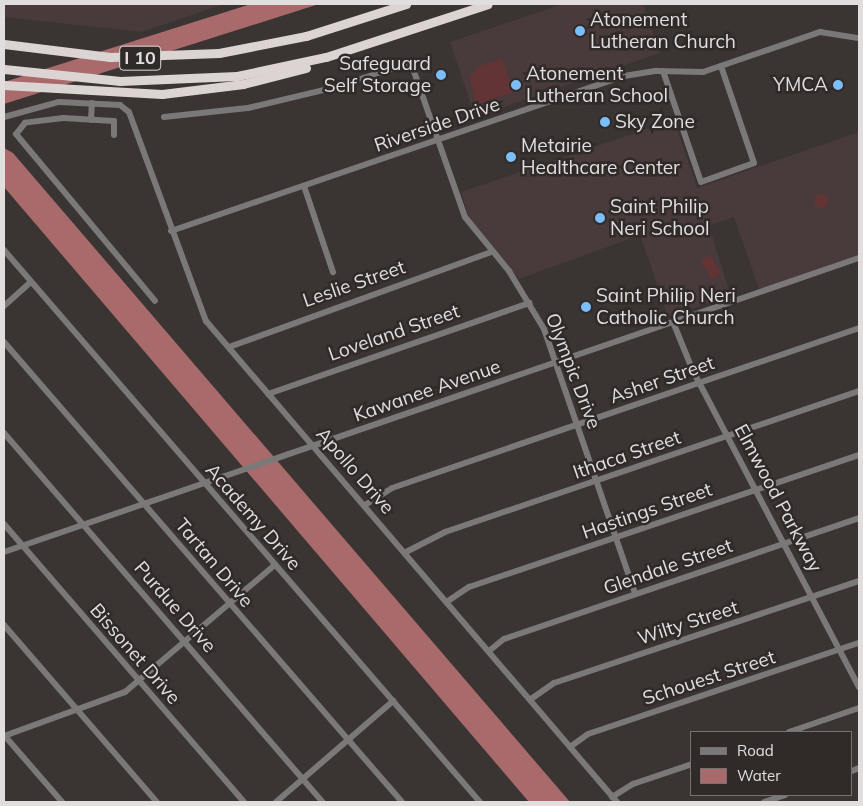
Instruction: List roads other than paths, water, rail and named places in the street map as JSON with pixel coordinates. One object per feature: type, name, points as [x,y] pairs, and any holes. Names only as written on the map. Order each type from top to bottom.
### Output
[{"type":"highway","name":"I 10","points":[[4,44],[70,54],[144,58],[276,44],[406,4]]},
{"type":"highway","name":"I 10","points":[[4,69],[85,80],[159,82],[262,72],[360,47],[488,4]]},
{"type":"highway","points":[[4,85],[117,93],[243,84],[303,69],[360,47]]},
{"type":"street","name":"Riverside Drive","points":[[171,231],[624,76],[663,71],[703,72],[820,32],[859,38]]},
{"type":"street","name":"Olympic Drive","points":[[164,118],[248,108],[332,88],[411,63],[465,216],[530,303],[556,362],[635,594]]},
{"type":"street","points":[[663,71],[701,182],[754,163],[721,66]]},
{"type":"street","points":[[5,117],[60,102],[92,103],[91,120]]},
{"type":"street","name":"Apollo Drive","points":[[92,103],[120,105],[134,123],[202,315],[268,394],[406,552],[614,799]]},
{"type":"street","points":[[114,135],[114,121],[50,118],[25,123],[16,134],[156,301]]},
{"type":"street","points":[[304,186],[333,272]]},
{"type":"street","name":"Academy Drive","points":[[4,250],[480,802]]},
{"type":"street","name":"Leslie Street","points":[[229,347],[492,252]]},
{"type":"street","name":"Kawanee Avenue","points":[[4,552],[859,258]]},
{"type":"street","points":[[4,306],[31,282]]},
{"type":"street","name":"Loveland Street","points":[[268,394],[530,303]]},
{"type":"street","name":"Elmwood Parkway","points":[[673,322],[700,383],[727,436],[859,687]]},
{"type":"street","name":"Asher Street","points":[[365,505],[392,488],[859,328]]},
{"type":"street","name":"Tartan Drive","points":[[4,342],[402,802]]},
{"type":"street","name":"Ithaca Street","points":[[406,552],[445,532],[859,391]]},
{"type":"street","name":"Purdue Drive","points":[[4,433],[186,641],[322,802]]},
{"type":"street","name":"Hastings Street","points":[[448,602],[468,587],[859,455]]},
{"type":"street","name":"Glendale Street","points":[[489,650],[504,639],[859,518]]},
{"type":"street","name":"Bissonet Drive","points":[[4,524],[244,802]]},
{"type":"street","points":[[62,802],[4,736],[112,698],[139,681],[275,565]]},
{"type":"street","name":"Wilty Street","points":[[530,699],[554,683],[859,581]]},
{"type":"street","points":[[4,625],[157,802]]},
{"type":"street","name":"Schouest Street","points":[[570,747],[588,734],[859,643]]},
{"type":"street","points":[[276,802],[392,701]]},
{"type":"street","points":[[792,731],[859,708]]},
{"type":"street","points":[[614,799],[633,784],[690,765]]},
{"type":"street","points":[[764,802],[782,796]]},
{"type":"water","points":[[251,4],[319,4],[4,104],[4,82]]},
{"type":"water","points":[[4,148],[13,153],[570,802],[529,802],[4,187]]},
{"type":"place","name":"Atonement Lutheran Church","points":[[580,31]]},
{"type":"place","name":"Safeguard Self Storage","points":[[441,75]]},
{"type":"place","name":"Atonement Lutheran School","points":[[516,85]]},
{"type":"place","name":"YMCA","points":[[838,85]]},
{"type":"place","name":"Sky Zone","points":[[605,122]]},
{"type":"place","name":"Metairie Healthcare Center","points":[[511,157]]},
{"type":"place","name":"Saint Philip Neri School","points":[[600,218]]},
{"type":"place","name":"Saint Philip Neri Catholic Church","points":[[586,307]]}]
